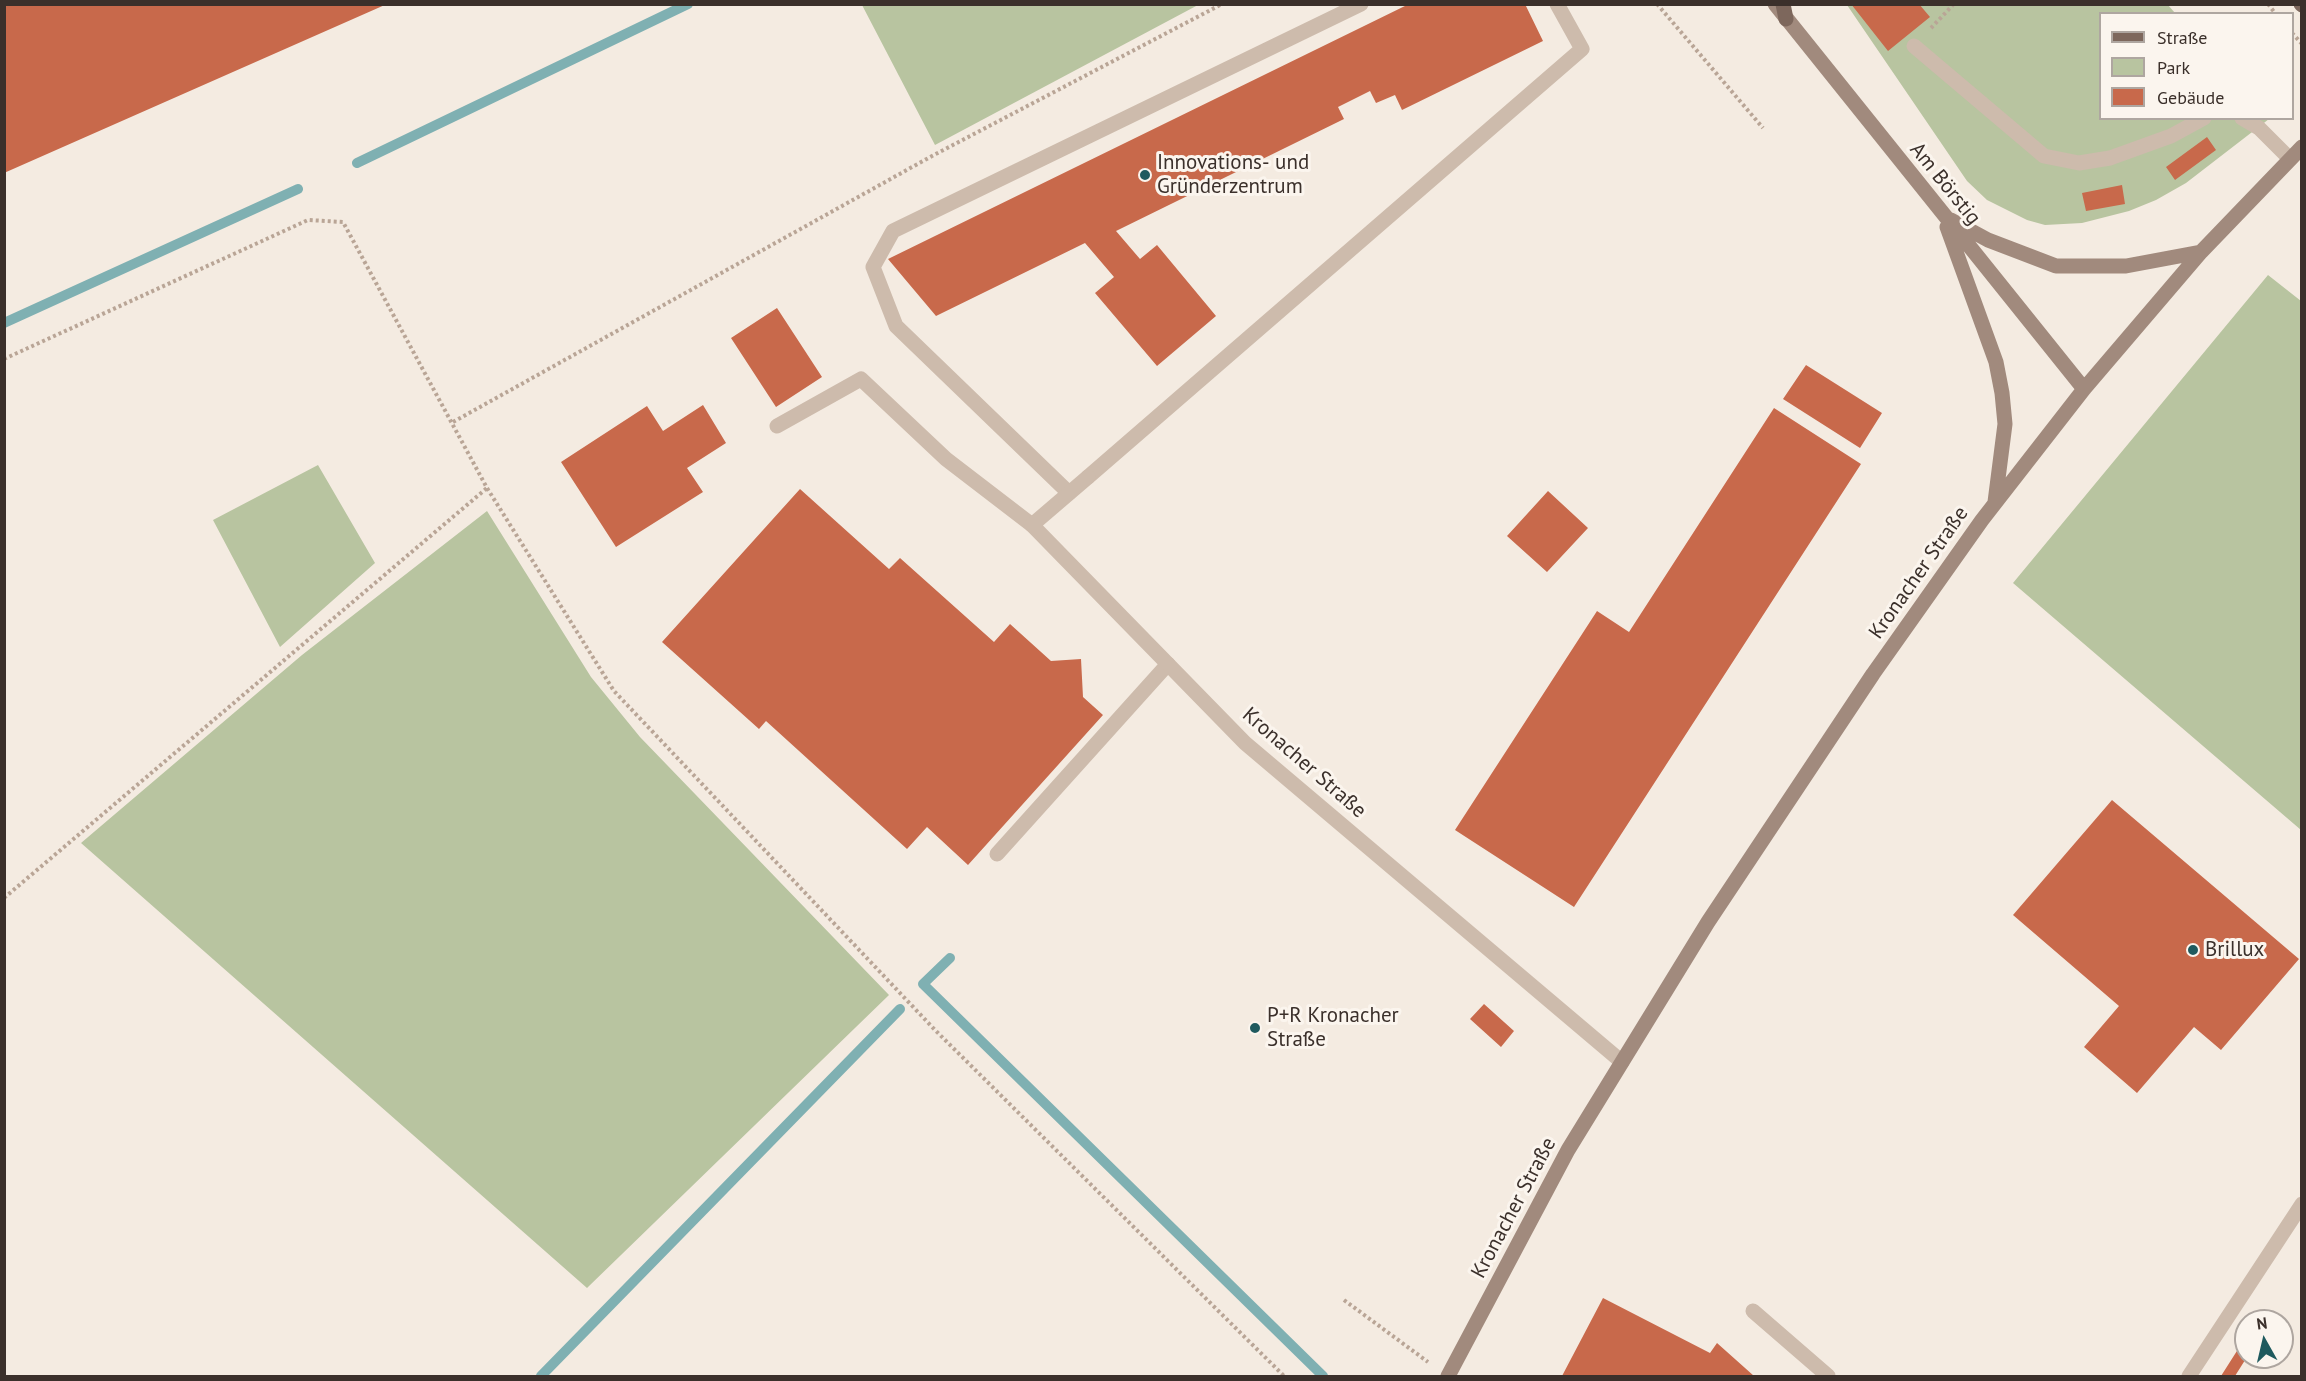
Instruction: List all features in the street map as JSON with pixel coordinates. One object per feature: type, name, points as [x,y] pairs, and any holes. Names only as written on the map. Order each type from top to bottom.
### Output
[{"type":"street","points":[[1069,493],[896,326],[873,267],[893,231],[1361,4]]},
{"type":"street","points":[[1032,525],[1582,49],[1557,4]]},
{"type":"street","name":"Am Börstig","points":[[1775,4],[1785,12],[1943,216],[2084,389]]},
{"type":"street","points":[[1914,46],[2044,156],[2079,163],[2110,158],[2171,136],[2200,120]]},
{"type":"street","points":[[2245,120],[2259,128],[2290,159]]},
{"type":"street","name":"Kronacher Straße","points":[[1442,1373],[1568,1150],[1708,922],[1873,674],[1995,503],[2084,389],[2201,252],[2301,147]]},
{"type":"street","points":[[1943,216],[1988,240],[2056,266],[2126,266],[2201,252]]},
{"type":"street","points":[[1943,216],[1992,352],[2002,393],[2005,424],[1995,503]]},
{"type":"street","name":"Kronacher Straße","points":[[777,426],[861,379],[946,459],[1032,525],[1245,743],[1622,1062]]},
{"type":"street","points":[[997,854],[1168,664]]},
{"type":"street","points":[[2189,1377],[2301,1204]]},
{"type":"street","points":[[1753,1311],[1828,1377]]},
{"type":"path","points":[[453,422],[932,156],[1222,4]]},
{"type":"path","points":[[1657,4],[1763,128]]},
{"type":"path","points":[[4,359],[308,220],[343,222],[487,488],[614,691],[935,1030],[1284,1377]]},
{"type":"path","points":[[4,898],[487,488]]},
{"type":"path","points":[[1344,1300],[1442,1373]]},
{"type":"green space","points":[[862,5],[1198,5],[935,145]]},
{"type":"green space","points":[[1847,5],[2168,5],[2174,12],[2099,12],[2099,120],[2268,120],[2186,183],[2156,200],[2129,211],[2082,223],[2045,225],[2027,220],[1987,200],[1967,181]]},
{"type":"green space","points":[[2268,275],[2301,301],[2301,830],[2013,583]]},
{"type":"green space","points":[[318,465],[375,563],[280,647],[213,520]]},
{"type":"green space","points":[[487,511],[591,677],[640,737],[889,995],[587,1288],[81,843],[302,655]]},
{"type":"building","points":[[4,4],[387,4],[4,173]]},
{"type":"building","name":"Innovations- und Gründerzentrum","points":[[1409,4],[1525,4],[1543,41],[1402,110],[1395,95],[1376,103],[1370,91],[1338,107],[1344,119],[1116,231],[1140,259],[1157,245],[1216,316],[1157,366],[1095,293],[1114,277],[1085,243],[936,316],[888,259]]},
{"type":"building","points":[[1851,4],[1919,4],[1930,17],[1888,51]]},
{"type":"building","points":[[2207,137],[2216,150],[2175,180],[2166,167]]},
{"type":"building","points":[[2122,185],[2125,204],[2086,211],[2082,193]]},
{"type":"building","points":[[777,308],[822,377],[776,407],[731,338]]},
{"type":"building","points":[[1806,365],[1882,413],[1860,448],[1783,399]]},
{"type":"building","points":[[703,405],[726,443],[687,468],[703,492],[616,547],[561,462],[647,406],[663,431]]},
{"type":"building","points":[[1774,408],[1861,464],[1574,907],[1455,830],[1597,611],[1629,632]]},
{"type":"building","points":[[800,489],[889,569],[900,558],[994,642],[1010,624],[1051,661],[1081,659],[1083,697],[1103,715],[968,865],[927,827],[907,849],[766,721],[759,729],[662,642]]},
{"type":"building","points":[[1548,491],[1588,528],[1547,572],[1507,536]]},
{"type":"building","points":[[2112,800],[2299,959],[2221,1050],[2194,1027],[2137,1093],[2084,1047],[2119,1006],[2013,915]]},
{"type":"building","points":[[1484,1004],[1514,1031],[1501,1047],[1470,1019]]},
{"type":"building","points":[[1603,1298],[1710,1353],[1717,1343],[1754,1376],[1562,1376]]},
{"type":"building","points":[[2234,1356],[2234,1369],[2239,1369],[2235,1376],[2221,1376]]},
{"type":"waterway","points":[[357,163],[688,4]]},
{"type":"waterway","points":[[4,323],[298,189]]},
{"type":"waterway","points":[[950,958],[923,984],[1323,1376]]},
{"type":"waterway","points":[[541,1376],[900,1009]]},
{"type":"place","name":"Innovations- und Gründerzentrum","points":[[1145,175]]},
{"type":"place","name":"Brillux","points":[[2193,950]]},
{"type":"place","name":"P+R Kronacher Straße","points":[[1255,1028]]}]
